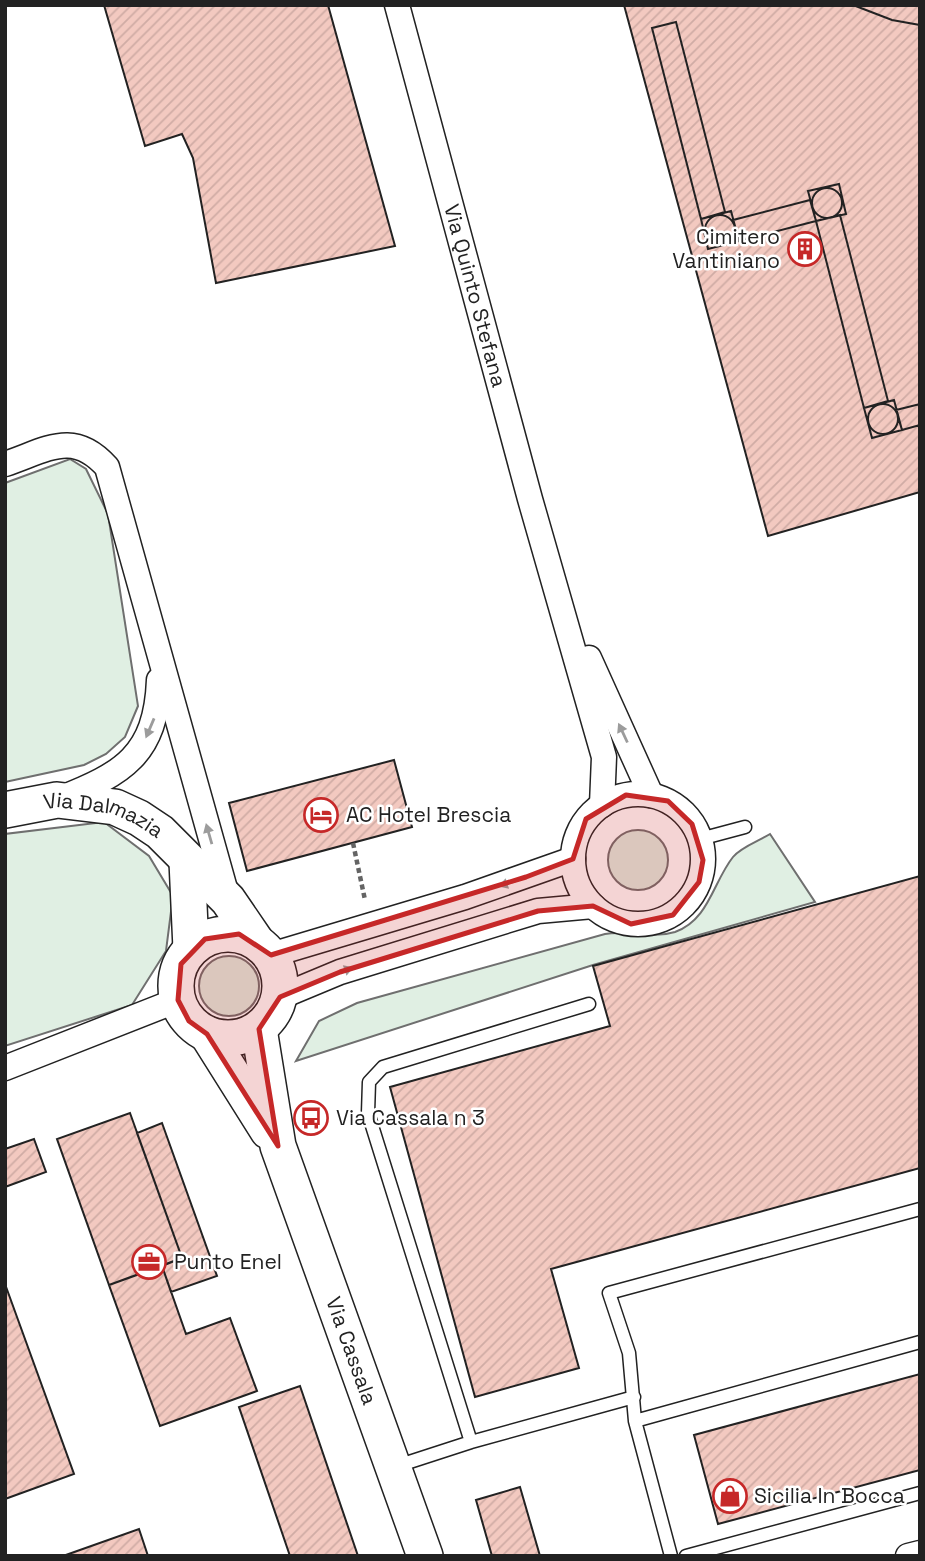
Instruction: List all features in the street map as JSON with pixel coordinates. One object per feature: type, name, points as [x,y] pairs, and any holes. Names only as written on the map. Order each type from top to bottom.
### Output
[{"type":"main road","name":"Via Dalmazia","points":[[5,810],[57,800],[115,807],[160,832],[229,900],[263,948]]},
{"type":"main road","points":[[187,861],[191,949]]},
{"type":"main road","points":[[178,1000],[178,973],[191,949],[205,939],[222,934],[239,934],[263,948],[280,975],[280,997],[273,1015],[259,1029],[243,1037],[225,1039],[208,1034]]},
{"type":"main road","name":"Via Cassala","points":[[178,1000],[189,1020],[208,1034],[278,1146]]},
{"type":"main road","name":"Via Cassala","points":[[259,1029],[278,1146],[425,1556]]},
{"type":"street","name":"Via Quinto Stefana","points":[[397,5],[604,757],[602,805]]},
{"type":"street","points":[[5,464],[55,447],[75,444],[93,452],[107,467],[159,662],[229,900]]},
{"type":"street","name":"Via Quinto Stefana","points":[[555,585],[651,795]]},
{"type":"street","points":[[57,800],[103,781],[126,765],[140,749],[158,709],[159,662]]},
{"type":"street","points":[[626,795],[651,795],[682,811],[700,839],[703,860],[699,881],[689,900],[673,915],[653,923],[631,924],[611,918],[593,906],[578,885],[573,859],[581,828],[602,805],[626,795]]},
{"type":"street","points":[[263,948],[465,897],[573,859]]},
{"type":"street","points":[[280,997],[340,972],[538,911],[593,906]]},
{"type":"street","points":[[5,1068],[17,1058],[178,1000]]},
{"type":"street","points":[[908,1556],[920,1553]]},
{"type":"lane","points":[[700,839],[745,827]]},
{"type":"lane","points":[[471,1442],[368,1113],[369,1082],[383,1067],[589,1004]]},
{"type":"lane","points":[[671,1556],[635,1421],[629,1353],[610,1293],[920,1209]]},
{"type":"lane","points":[[635,1421],[920,1342]]},
{"type":"lane","points":[[393,1467],[471,1442],[634,1397]]},
{"type":"lane","points":[[686,1556],[920,1493]]},
{"type":"path","points":[[353,843],[366,901]]},
{"type":"highlighted area","points":[[626,795],[668,801],[692,824],[703,860],[699,882],[673,915],[631,924],[593,906],[538,911],[340,972],[280,997],[259,1029],[278,1146],[207,1034],[189,1021],[178,1000],[181,964],[205,939],[239,934],[271,955],[526,877],[573,859],[586,819]]},
{"type":"green space","points":[[70,459],[86,469],[108,514],[138,706],[125,737],[106,754],[84,765],[5,782],[5,483]]},
{"type":"green space","points":[[104,822],[149,856],[173,896],[166,951],[132,1005],[5,1046],[5,834]]},
{"type":"green space","points":[[632,830],[644,830],[663,843],[668,860],[666,872],[655,885],[644,890],[632,890],[613,877],[608,866],[608,854],[621,835]]},
{"type":"green space","points":[[770,834],[815,902],[593,965],[296,1061],[319,1021],[357,1003],[605,934],[658,935],[675,932],[696,919],[703,910],[736,853]]},
{"type":"green space","points":[[223,956],[235,956],[254,969],[259,986],[257,998],[246,1011],[235,1016],[223,1016],[204,1003],[199,992],[199,980],[212,961]]},
{"type":"building","points":[[104,5],[328,5],[395,246],[216,283],[193,158],[182,134],[145,146]]},
{"type":"building","name":"Cimitero Vantiniano","points":[[624,5],[920,5],[920,492],[768,536]]},
{"type":"building","points":[[853,5],[920,5],[920,25],[892,20]]},
{"type":"building","points":[[676,22],[725,212],[701,219],[652,28]]},
{"type":"building","points":[[839,184],[846,214],[816,221],[808,191]]},
{"type":"building","points":[[827,188],[838,192],[842,203],[838,214],[827,218],[816,214],[812,203],[816,192]]},
{"type":"building","points":[[810,200],[816,221],[739,241],[733,220]]},
{"type":"building","points":[[731,211],[739,241],[708,249],[701,219]]},
{"type":"building","points":[[720,215],[731,219],[735,230],[731,241],[720,245],[709,241],[705,230],[709,219]]},
{"type":"building","points":[[840,215],[888,401],[864,408],[816,221]]},
{"type":"building","points":[[894,400],[902,430],[872,438],[864,408]]},
{"type":"building","points":[[883,404],[894,408],[898,419],[894,430],[883,434],[872,430],[868,419],[872,408]]},
{"type":"building","points":[[920,404],[920,425],[902,430],[896,410]]},
{"type":"building","name":"AC Hotel Brescia","points":[[394,760],[412,827],[247,871],[229,803]]},
{"type":"building","points":[[920,876],[920,1168],[551,1269],[579,1368],[475,1397],[390,1087],[610,1026],[593,966]]},
{"type":"building","points":[[130,1113],[182,1258],[109,1285],[57,1139]]},
{"type":"building","points":[[162,1123],[217,1276],[171,1292],[162,1266],[182,1258],[137,1133]]},
{"type":"building","points":[[34,1139],[46,1172],[5,1187],[5,1149]]},
{"type":"building","points":[[162,1266],[186,1334],[230,1318],[257,1391],[160,1426],[109,1285]]},
{"type":"building","points":[[5,1284],[74,1474],[5,1499]]},
{"type":"building","points":[[920,1374],[920,1470],[718,1524],[694,1435]]},
{"type":"building","points":[[300,1386],[358,1556],[290,1556],[239,1407]]},
{"type":"building","points":[[520,1487],[540,1556],[492,1556],[476,1500]]},
{"type":"building","points":[[139,1529],[148,1556],[63,1556]]},
{"type":"place","name":"Cimitero Vantiniano","points":[[805,249]]},
{"type":"place","name":"AC Hotel Brescia","points":[[321,815]]},
{"type":"place","name":"Via Cassala n 3","points":[[311,1118]]},
{"type":"place","name":"Punto Enel","points":[[149,1262]]},
{"type":"place","name":"Sicilia In Bocca","points":[[730,1496]]}]
